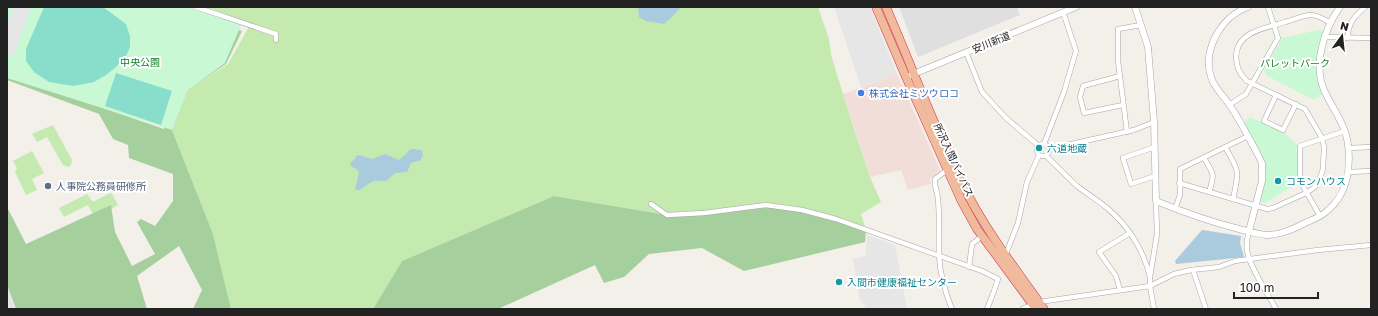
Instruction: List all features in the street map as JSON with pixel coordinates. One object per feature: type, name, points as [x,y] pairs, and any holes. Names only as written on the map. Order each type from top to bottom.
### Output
[{"type":"highway","name":"所沢入間バイパス","points":[[876,7],[961,200],[982,236],[1038,306]]},
{"type":"highway","name":"所沢入間バイパス","points":[[889,8],[914,73],[948,153],[967,193],[984,224],[1038,306]]},
{"type":"street","points":[[196,7],[276,34],[276,40]]},
{"type":"street","name":"安川新道","points":[[906,77],[1076,7]]},
{"type":"street","points":[[1135,7],[1148,47],[1154,122],[1157,234],[1150,277],[1154,309]]},
{"type":"street","points":[[1248,7],[1232,16],[1221,27],[1211,50],[1210,66],[1214,83],[1248,136],[1262,163],[1262,181],[1246,244],[1249,259],[1276,309]]},
{"type":"street","points":[[1229,105],[1246,94],[1278,38],[1268,7]]},
{"type":"street","points":[[1156,201],[1200,218],[1265,235],[1288,232],[1327,212],[1338,200],[1343,191],[1348,172],[1349,148],[1345,131],[1324,90],[1320,73],[1320,57],[1325,37],[1340,7]]},
{"type":"street","points":[[1346,38],[1348,27],[1353,18],[1365,7]]},
{"type":"street","points":[[1005,256],[1018,223],[1027,182],[1039,155],[1037,151],[1064,92],[1076,51],[1063,12]]},
{"type":"street","points":[[1179,183],[1267,209],[1273,208],[1306,193],[1315,187],[1322,174],[1324,147],[1322,138],[1305,109],[1252,84],[1241,76],[1236,60],[1237,50],[1245,38],[1250,34],[1307,15],[1317,16],[1331,23]]},
{"type":"street","points":[[1127,132],[1120,76],[1118,29],[1141,25]]},
{"type":"street","points":[[1325,37],[1371,38]]},
{"type":"street","points":[[966,52],[982,92],[1006,118],[1041,145],[1047,145],[1049,149]]},
{"type":"street","points":[[1120,76],[1083,86],[1080,97],[1084,113],[1123,105]]},
{"type":"street","points":[[1276,95],[1264,121],[1283,130],[1296,104]]},
{"type":"street","points":[[1049,149],[1127,132],[1154,122]]},
{"type":"street","points":[[1320,216],[1300,181],[1300,146],[1345,131]]},
{"type":"street","points":[[1175,209],[1180,195],[1180,169],[1248,136]]},
{"type":"street","points":[[1155,147],[1123,158],[1130,184],[1155,176]]},
{"type":"street","points":[[1349,148],[1371,147]]},
{"type":"street","points":[[1225,148],[1236,166],[1238,176],[1233,199]]},
{"type":"street","points":[[1046,156],[1049,153],[1049,149]]},
{"type":"street","points":[[1039,155],[1046,156],[1077,186],[1108,209],[1125,226],[1147,263],[1150,277]]},
{"type":"street","points":[[1204,158],[1213,172],[1213,179],[1209,192]]},
{"type":"street","points":[[947,170],[935,179],[935,184],[938,200],[939,256],[942,278],[952,309]]},
{"type":"street","points":[[1348,172],[1371,171]]},
{"type":"street","points":[[652,204],[667,215],[704,213],[766,205],[802,210],[836,219],[970,267],[998,279],[987,309]]},
{"type":"street","points":[[1120,290],[1116,276],[1099,252],[1130,233]]},
{"type":"street","points":[[970,267],[972,244],[982,236]]},
{"type":"street","points":[[1024,309],[1120,290],[1150,286],[1174,274],[1219,267],[1249,259],[1371,245]]},
{"type":"street","points":[[1193,270],[1206,309]]},
{"type":"shaded area","points":[[13,7],[31,7],[14,56],[7,53],[7,25]]},
{"type":"shaded area","points":[[834,7],[870,7],[897,74],[861,87]]},
{"type":"shaded area","points":[[899,7],[1017,7],[1020,15],[918,57]]},
{"type":"shaded area","points":[[897,74],[941,172],[930,178],[931,184],[908,190],[901,170],[870,177],[843,94]]},
{"type":"shaded area","points":[[867,235],[895,245],[907,309],[866,309],[865,305],[860,301],[853,259],[866,256]]},
{"type":"shaded area","points":[[7,286],[15,309],[7,309]]},
{"type":"green space","name":"中央公園","points":[[7,7],[186,7],[241,25],[225,63],[188,90],[172,130],[7,78]]},
{"type":"green space","points":[[44,7],[103,7],[126,24],[130,36],[130,47],[126,56],[116,67],[94,82],[73,86],[49,82],[34,72],[26,61],[26,49]]},
{"type":"green space","points":[[182,7],[242,31],[226,64],[188,90],[172,130],[213,234],[231,309],[193,309],[202,290],[179,246],[137,276],[147,309],[16,309],[7,285],[7,207],[26,244],[111,205],[115,232],[132,266],[155,254],[137,222],[141,219],[155,226],[173,201],[173,174],[129,158],[128,145],[113,139],[99,114],[7,80],[7,67],[103,108],[164,129],[175,90]]},
{"type":"green space","points":[[206,7],[818,7],[829,39],[831,55],[852,123],[870,177],[881,202],[861,214],[866,230],[667,215],[554,196],[402,261],[373,309],[231,309],[213,234],[172,130],[188,90],[228,64],[251,23]]},
{"type":"green space","name":"パレットパーク","points":[[1318,30],[1324,31],[1319,54],[1323,94],[1314,100],[1267,76],[1264,71],[1282,38]]},
{"type":"green space","points":[[116,73],[172,91],[161,125],[105,106]]},
{"type":"green space","points":[[1250,117],[1284,132],[1297,145],[1298,183],[1265,203],[1259,201],[1265,176],[1264,162],[1258,148],[1243,124]]},
{"type":"green space","points":[[53,125],[72,160],[71,165],[68,167],[63,165],[47,137],[37,142],[32,134]]},
{"type":"green space","points":[[32,151],[44,173],[32,179],[37,190],[26,195],[15,172],[17,168],[13,161]]},
{"type":"green space","points":[[110,193],[118,205],[95,218],[88,205],[64,217],[59,208],[87,194],[93,202]]},
{"type":"green space","points":[[554,196],[667,215],[766,205],[802,210],[866,230],[865,242],[744,271],[702,248],[649,254],[624,277],[604,283],[595,265],[498,309],[373,309],[402,261]]},
{"type":"water","points":[[638,7],[680,8],[664,24],[646,21],[639,17]]},
{"type":"water","points":[[411,149],[422,150],[423,155],[421,160],[411,163],[407,172],[395,173],[386,181],[378,180],[369,183],[360,190],[355,190],[359,173],[350,163],[356,156],[359,155],[372,159],[385,154],[399,160]]},
{"type":"water","points":[[1202,230],[1241,236],[1240,243],[1244,257],[1176,264],[1175,261]]},
{"type":"place","name":"株式会社ミツウロコ","points":[[861,93]]},
{"type":"place","name":"六道地蔵","points":[[1039,148]]},
{"type":"place","name":"コモンハウス","points":[[1278,181]]},
{"type":"place","name":"人事院公務員研修所","points":[[48,186]]},
{"type":"place","name":"入間市健康福祉センター","points":[[839,282]]}]
